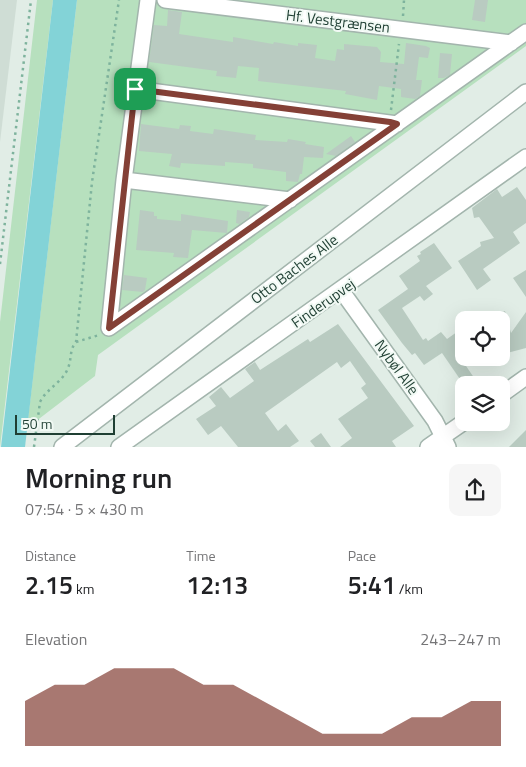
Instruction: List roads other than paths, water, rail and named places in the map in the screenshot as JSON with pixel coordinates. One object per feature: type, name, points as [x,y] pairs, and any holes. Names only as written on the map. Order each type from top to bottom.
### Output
[{"type":"street","points":[[148,0],[124,180],[109,328],[290,200],[393,123],[526,32]]},
{"type":"street","name":"Hf. Vestgrænsen","points":[[165,0],[511,43]]},
{"type":"street","points":[[135,89],[393,123]]},
{"type":"street","name":"Otto Baches Alle","points":[[62,447],[526,92]]},
{"type":"street","name":"Finderupvej","points":[[119,447],[526,157]]},
{"type":"street","points":[[124,180],[290,200]]},
{"type":"street","name":"Nybøl Alle","points":[[341,290],[435,421],[446,442]]},
{"type":"street","points":[[510,389],[526,378]]},
{"type":"street","points":[[428,447],[446,442],[456,431]]},
{"type":"water","points":[[53,0],[77,0],[25,447],[1,447]]}]
